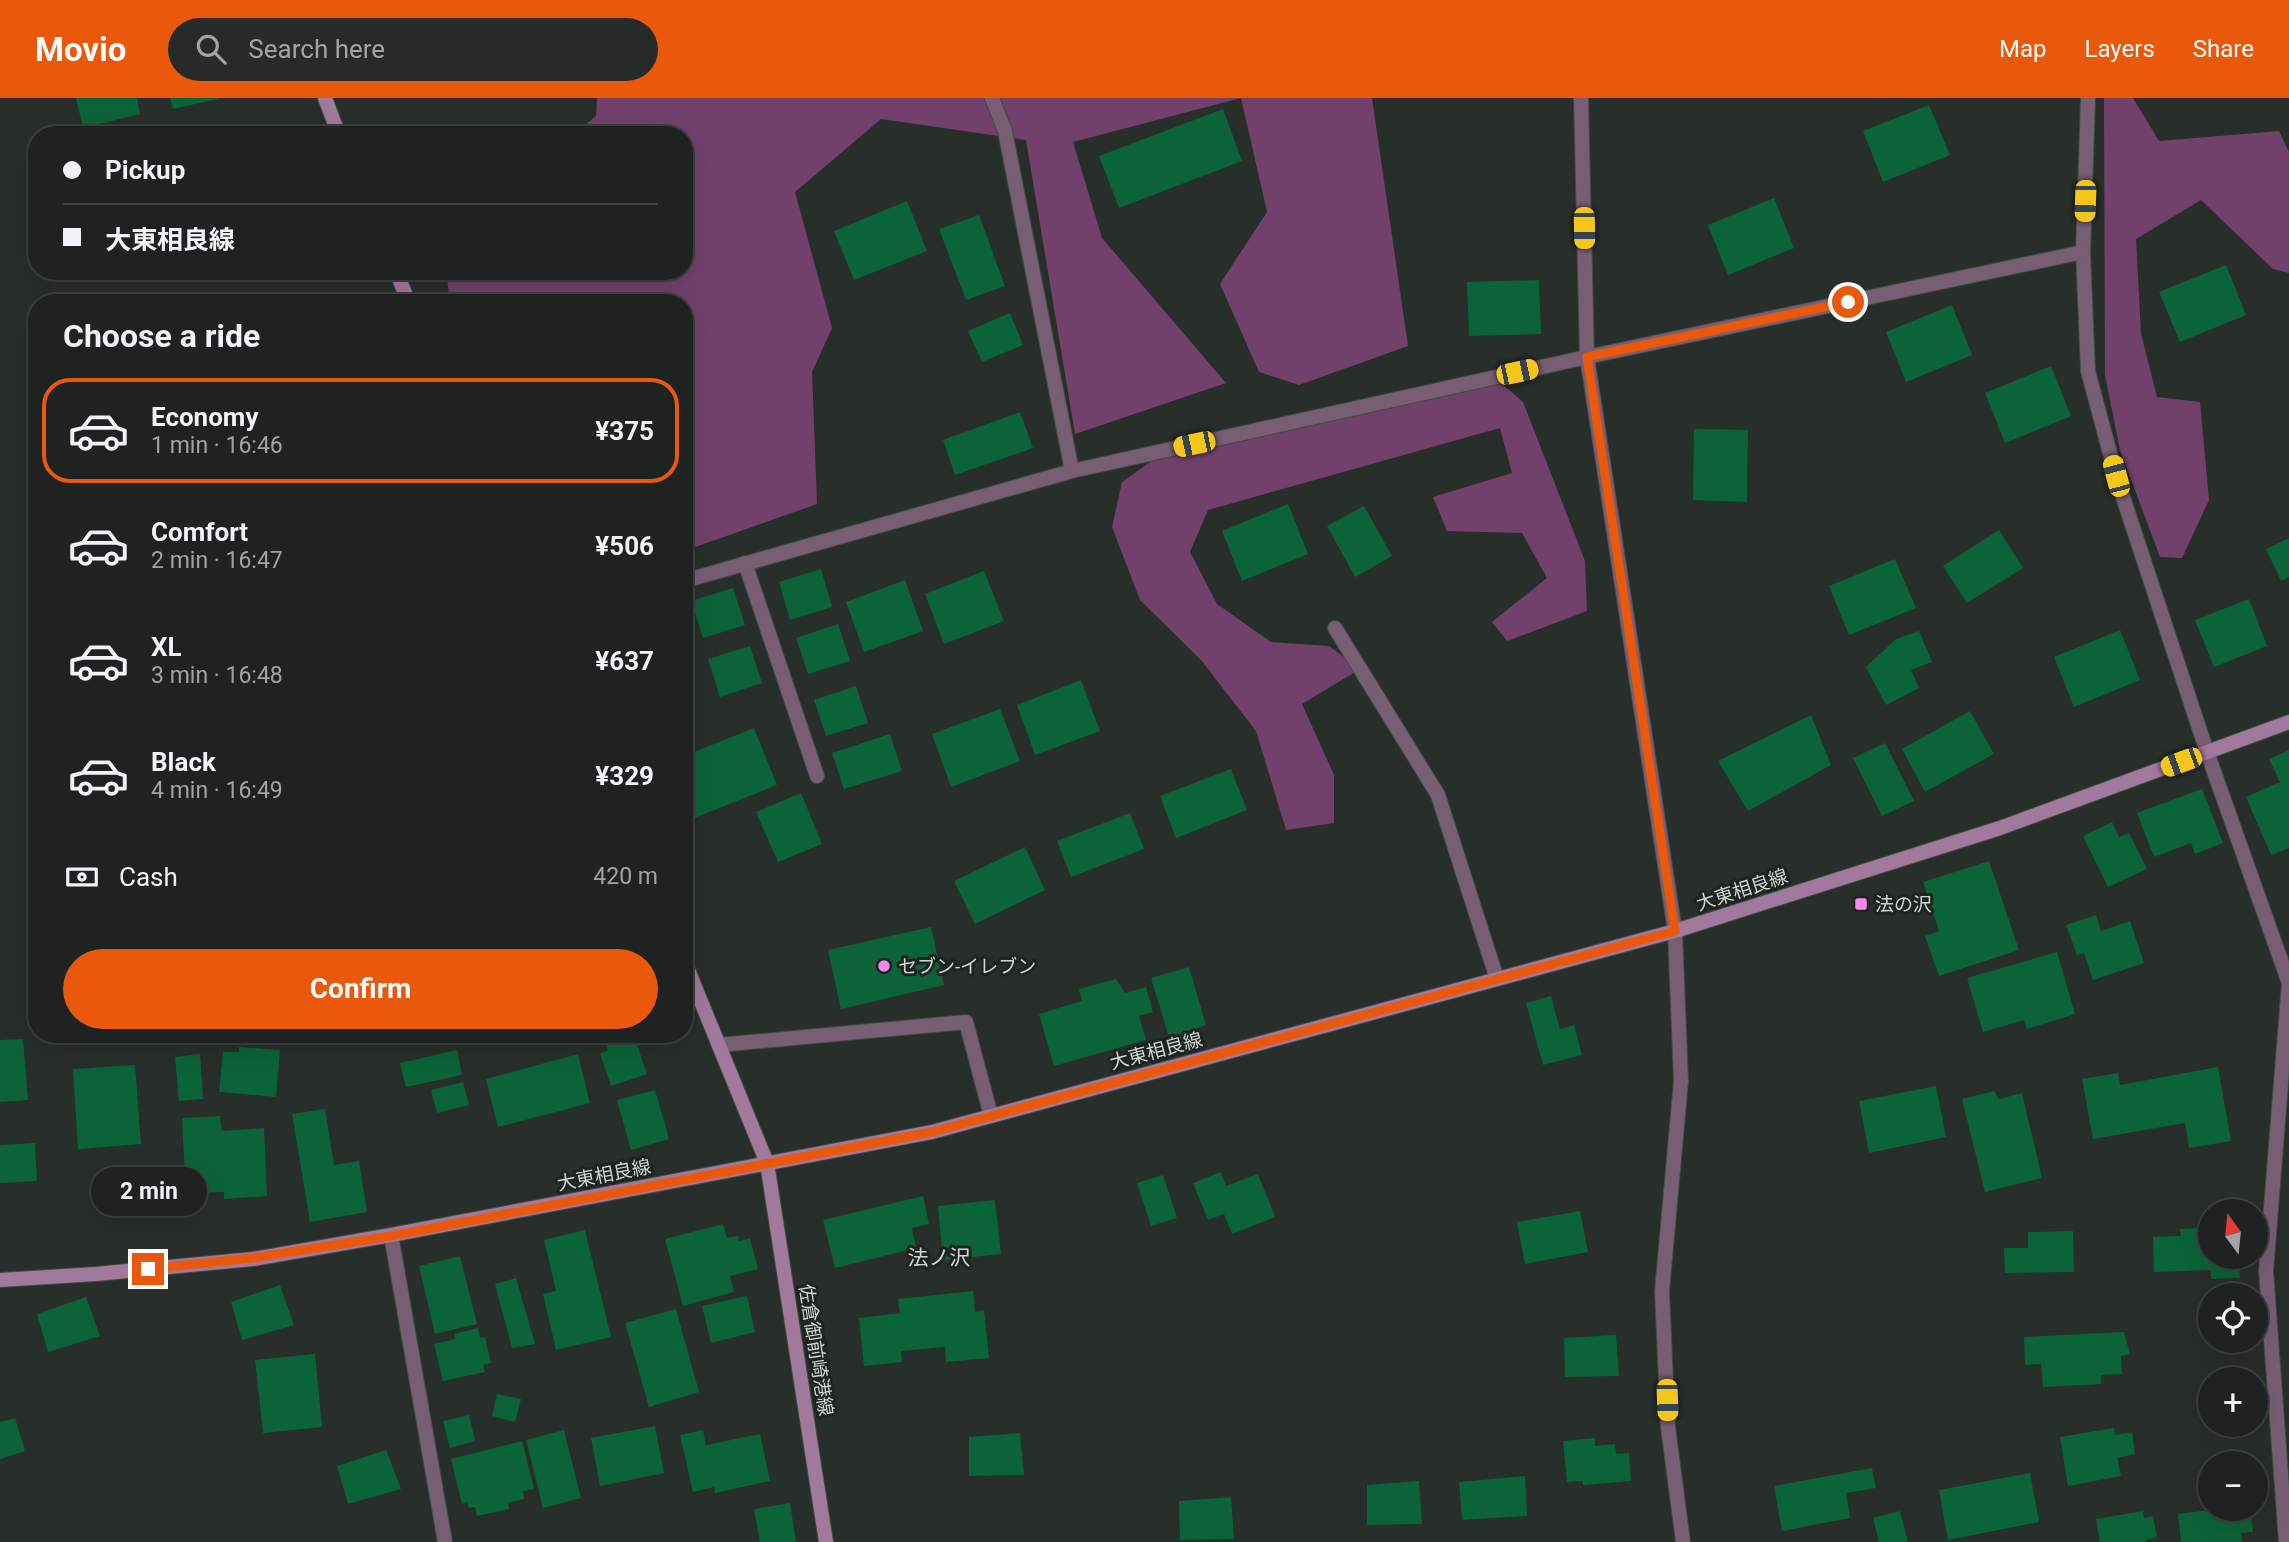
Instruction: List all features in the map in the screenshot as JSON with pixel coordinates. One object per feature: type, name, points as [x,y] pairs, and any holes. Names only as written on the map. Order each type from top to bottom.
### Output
[{"type":"main road","points":[[326,98],[337,126]]},
{"type":"main road","name":"大東相良線","points":[[0,1280],[96,1274],[253,1258],[391,1236],[932,1132],[1675,931],[2000,828],[2289,722]]},
{"type":"main road","name":"佐倉御前崎港線","points":[[693,982],[767,1163],[826,1542]]},
{"type":"street","points":[[992,98],[1004,131],[1072,471]]},
{"type":"street","points":[[1581,98],[1587,357],[1675,931],[1681,1081],[1662,1291],[1668,1427],[1683,1542]]},
{"type":"street","points":[[2088,98],[2083,252],[2088,371],[2116,476],[2207,752],[2289,983],[2266,1271],[2286,1477],[2286,1542]]},
{"type":"street","points":[[693,578],[1072,471],[1587,357],[2083,252]]},
{"type":"street","points":[[746,563],[817,776]]},
{"type":"street","points":[[1335,628],[1438,795],[1497,979]]},
{"type":"street","points":[[719,1045],[966,1022],[991,1116]]},
{"type":"street","points":[[391,1236],[445,1542]]},
{"type":"shaded area","points":[[597,98],[1241,98],[1073,142],[1102,238],[1226,383],[1075,434],[1026,140],[881,119],[795,192],[832,328],[812,372],[817,504],[693,548],[693,294],[449,294],[447,280],[693,280],[693,126],[584,126],[596,116]]},
{"type":"shaded area","points":[[1241,98],[1372,98],[1408,346],[1299,385],[1259,372],[1220,284],[1267,212]]},
{"type":"shaded area","points":[[2104,98],[2133,98],[2159,141],[2279,131],[2289,152],[2289,273],[2273,269],[2201,200],[2136,239],[2141,334],[2157,397],[2200,402],[2209,500],[2182,558],[2160,557],[2120,450],[2105,375]]},
{"type":"shaded area","points":[[1494,377],[1523,402],[1585,561],[1587,611],[1507,641],[1492,622],[1547,578],[1522,533],[1447,531],[1433,497],[1512,473],[1500,428],[1208,510],[1190,552],[1217,604],[1271,642],[1329,646],[1360,669],[1302,704],[1334,775],[1334,823],[1286,830],[1256,731],[1201,660],[1140,600],[1112,527],[1122,482],[1167,450]]},
{"type":"building","points":[[76,98],[137,98],[140,114],[83,126]]},
{"type":"building","points":[[170,98],[217,98],[218,99],[173,109]]},
{"type":"building","points":[[1929,105],[1950,155],[1883,182],[1863,131]]},
{"type":"building","points":[[1223,109],[1242,161],[1119,208],[1099,156]]},
{"type":"building","points":[[1774,198],[1794,248],[1728,275],[1708,225]]},
{"type":"building","points":[[907,201],[927,251],[854,280],[834,231]]},
{"type":"building","points":[[979,215],[1005,286],[966,300],[939,229]]},
{"type":"building","points":[[2226,265],[2246,315],[2180,342],[2159,292]]},
{"type":"building","points":[[1539,280],[1541,334],[1469,336],[1467,282]]},
{"type":"building","points":[[1952,305],[1972,355],[1906,382],[1886,332]]},
{"type":"building","points":[[1010,313],[1023,345],[982,362],[968,331]]},
{"type":"building","points":[[2051,366],[2071,416],[2005,443],[1985,393]]},
{"type":"building","points":[[1020,412],[1033,448],[955,475],[943,440]]},
{"type":"building","points":[[1694,429],[1748,430],[1747,502],[1693,500]]},
{"type":"building","points":[[1288,504],[1308,554],[1242,581],[1222,531]]},
{"type":"building","points":[[1364,506],[1392,556],[1355,577],[1327,526]]},
{"type":"building","points":[[1999,530],[2023,568],[1967,603],[1943,566]]},
{"type":"building","points":[[2289,538],[2289,577],[2281,581],[2266,549]]},
{"type":"building","points":[[1895,559],[1916,608],[1849,635],[1829,586]]},
{"type":"building","points":[[821,569],[832,607],[790,620],[779,582]]},
{"type":"building","points":[[984,571],[1004,621],[944,644],[925,594]]},
{"type":"building","points":[[905,580],[923,631],[864,652],[846,602]]},
{"type":"building","points":[[733,588],[745,625],[703,638],[693,600]]},
{"type":"building","points":[[2249,599],[2267,646],[2214,667],[2195,620]]},
{"type":"building","points":[[838,624],[850,661],[808,674],[796,638]]},
{"type":"building","points":[[2120,630],[2140,680],[2074,707],[2054,657]]},
{"type":"building","points":[[1919,631],[1932,662],[1911,670],[1919,688],[1886,705],[1866,667],[1896,639]]},
{"type":"building","points":[[750,646],[762,683],[720,697],[708,659]]},
{"type":"building","points":[[1081,680],[1100,731],[1035,755],[1017,705]]},
{"type":"building","points":[[856,686],[868,723],[826,736],[814,700]]},
{"type":"building","points":[[1000,709],[1020,761],[951,787],[932,734]]},
{"type":"building","points":[[1970,711],[1994,754],[1925,792],[1902,749]]},
{"type":"building","points":[[1811,715],[1831,765],[1748,811],[1718,761]]},
{"type":"building","points":[[754,728],[777,785],[693,818],[693,752]]},
{"type":"building","points":[[890,734],[902,771],[844,789],[832,753]]},
{"type":"building","points":[[1885,743],[1914,801],[1882,816],[1853,758]]},
{"type":"building","points":[[2289,750],[2289,848],[2271,855],[2246,797],[2280,782],[2269,759]]},
{"type":"building","points":[[1231,769],[1247,810],[1176,838],[1160,796]]},
{"type":"building","points":[[2202,789],[2223,843],[2195,854],[2191,843],[2154,857],[2137,813]]},
{"type":"building","points":[[801,793],[822,844],[778,862],[756,812]]},
{"type":"building","points":[[1130,813],[1144,849],[1071,877],[1057,841]]},
{"type":"building","points":[[2112,822],[2119,837],[2129,833],[2147,869],[2108,887],[2083,836]]},
{"type":"building","points":[[1025,847],[1045,890],[975,924],[954,881]]},
{"type":"building","points":[[1989,861],[2019,950],[1939,976],[1925,936],[1939,931],[1923,882]]},
{"type":"building","points":[[2096,915],[2101,931],[2130,921],[2144,963],[2093,980],[2084,953],[2077,955],[2066,925]]},
{"type":"building","points":[[931,927],[944,985],[841,1009],[828,950]]},
{"type":"building","points":[[2057,952],[2075,1014],[2027,1029],[2024,1020],[1983,1032],[1967,978]]},
{"type":"building","points":[[1189,967],[1206,1025],[1169,1037],[1151,978]]},
{"type":"building","points":[[1116,979],[1125,993],[1146,987],[1153,1012],[1139,1016],[1146,1040],[1054,1066],[1039,1014],[1082,1001],[1079,989]]},
{"type":"building","points":[[1551,996],[1560,1029],[1574,1025],[1582,1055],[1543,1065],[1526,1003]]},
{"type":"building","points":[[23,1039],[28,1100],[0,1102],[0,1040]]},
{"type":"building","points":[[637,1043],[647,1074],[611,1086],[600,1053],[608,1051],[606,1044]]},
{"type":"building","points":[[239,1047],[280,1050],[276,1097],[219,1092],[223,1052],[239,1052]]},
{"type":"building","points":[[457,1050],[462,1075],[406,1087],[400,1063]]},
{"type":"building","points":[[200,1054],[203,1099],[179,1101],[175,1057]]},
{"type":"building","points":[[578,1054],[590,1103],[498,1127],[486,1079]]},
{"type":"building","points":[[135,1065],[141,1144],[78,1149],[73,1069]]},
{"type":"building","points":[[2218,1067],[2231,1141],[2189,1148],[2185,1123],[2093,1139],[2082,1079],[2118,1073],[2120,1085]]},
{"type":"building","points":[[463,1082],[469,1105],[437,1113],[431,1090]]},
{"type":"building","points":[[1936,1086],[1946,1137],[1869,1153],[1859,1101]]},
{"type":"building","points":[[655,1090],[669,1139],[631,1150],[617,1100]]},
{"type":"building","points":[[1994,1091],[1999,1099],[2022,1093],[2042,1178],[1985,1192],[1962,1099]]},
{"type":"building","points":[[325,1109],[334,1165],[359,1161],[367,1212],[310,1222],[292,1114]]},
{"type":"building","points":[[220,1116],[222,1131],[264,1128],[267,1196],[224,1199],[224,1192],[186,1193],[182,1118]]},
{"type":"building","points":[[35,1143],[37,1181],[0,1183],[0,1145]]},
{"type":"building","points":[[1221,1172],[1226,1186],[1258,1174],[1275,1217],[1232,1234],[1224,1214],[1208,1220],[1193,1183]]},
{"type":"building","points":[[1163,1175],[1177,1218],[1151,1226],[1137,1183]]},
{"type":"building","points":[[923,1196],[929,1224],[912,1228],[916,1248],[835,1268],[823,1220]]},
{"type":"building","points":[[995,1200],[1001,1254],[943,1260],[938,1206]]},
{"type":"building","points":[[1580,1211],[1588,1252],[1525,1264],[1517,1222]]},
{"type":"building","points":[[723,1224],[727,1238],[738,1236],[739,1241],[750,1238],[758,1269],[730,1276],[734,1292],[683,1306],[665,1239]]},
{"type":"building","points":[[2198,1228],[2198,1269],[2239,1269],[2240,1278],[2211,1279],[2211,1270],[2154,1272],[2153,1237],[2181,1236],[2180,1229]]},
{"type":"building","points":[[585,1230],[611,1337],[556,1350],[543,1294],[556,1291],[544,1240]]},
{"type":"building","points":[[2073,1231],[2074,1272],[2005,1273],[2004,1248],[2028,1248],[2028,1232]]},
{"type":"building","points":[[460,1256],[477,1324],[435,1334],[419,1266]]},
{"type":"building","points":[[516,1278],[535,1344],[512,1348],[495,1284]]},
{"type":"building","points":[[280,1285],[294,1325],[242,1340],[231,1302]]},
{"type":"building","points":[[973,1291],[975,1312],[984,1310],[989,1358],[946,1362],[945,1347],[901,1351],[902,1362],[864,1366],[859,1318],[900,1313],[898,1299]]},
{"type":"building","points":[[747,1296],[755,1332],[711,1343],[702,1306]]},
{"type":"building","points":[[86,1297],[100,1336],[48,1352],[37,1314]]},
{"type":"building","points":[[676,1309],[699,1392],[649,1407],[625,1323]]},
{"type":"building","points":[[478,1328],[480,1338],[485,1337],[491,1363],[483,1365],[485,1372],[443,1381],[434,1344],[455,1339],[454,1334]]},
{"type":"building","points":[[2124,1332],[2130,1354],[2121,1356],[2122,1374],[2101,1375],[2101,1384],[2043,1387],[2041,1364],[2025,1365],[2024,1337]]},
{"type":"building","points":[[1616,1335],[1619,1376],[1565,1377],[1564,1338]]},
{"type":"building","points":[[315,1354],[322,1427],[263,1433],[255,1360]]},
{"type":"building","points":[[497,1394],[521,1399],[515,1422],[492,1416]]},
{"type":"building","points":[[469,1415],[475,1441],[450,1448],[443,1421]]},
{"type":"building","points":[[15,1418],[25,1451],[0,1459],[0,1422]]},
{"type":"building","points":[[655,1426],[664,1473],[600,1486],[591,1438]]},
{"type":"building","points":[[2114,1428],[2115,1435],[2132,1432],[2135,1454],[2117,1458],[2121,1476],[2068,1486],[2060,1437]]},
{"type":"building","points":[[564,1430],[581,1498],[543,1508],[526,1440]]},
{"type":"building","points":[[703,1430],[706,1445],[760,1434],[770,1481],[715,1493],[714,1487],[693,1492],[680,1435]]},
{"type":"building","points":[[1020,1433],[1024,1475],[969,1476],[969,1437]]},
{"type":"building","points":[[1595,1438],[1595,1446],[1615,1444],[1616,1454],[1629,1453],[1631,1481],[1583,1485],[1583,1481],[1567,1482],[1563,1441]]},
{"type":"building","points":[[522,1441],[534,1489],[523,1491],[524,1499],[508,1503],[509,1509],[477,1516],[475,1507],[469,1508],[467,1502],[462,1504],[451,1459]]},
{"type":"building","points":[[386,1450],[401,1489],[348,1504],[337,1466]]},
{"type":"building","points":[[1872,1468],[1876,1488],[1846,1493],[1850,1518],[1782,1531],[1774,1486]]},
{"type":"building","points":[[2030,1473],[2039,1522],[1948,1540],[1939,1490]]},
{"type":"building","points":[[1525,1476],[1527,1516],[1462,1520],[1459,1482]]},
{"type":"building","points":[[1419,1481],[1422,1524],[1367,1525],[1367,1485]]},
{"type":"building","points":[[1231,1497],[1234,1539],[1180,1540],[1179,1501]]},
{"type":"building","points":[[790,1503],[796,1542],[760,1542],[754,1509]]},
{"type":"building","points":[[1900,1511],[1908,1542],[1879,1542],[1873,1518]]},
{"type":"building","points":[[2143,1511],[2144,1518],[2153,1516],[2157,1537],[2146,1542],[2100,1542],[2096,1519]]},
{"type":"building","points":[[2198,1512],[2198,1521],[2252,1521],[2253,1532],[2241,1533],[2242,1542],[2181,1542],[2178,1514]]},
{"type":"place","name":"法の沢","points":[[1861,904]]},
{"type":"place","name":"セブン-イレブン","points":[[884,966]]},
{"type":"district","name":"法ノ沢","points":[[939,1258]]},
{"type":"route","points":[[148,1269],[253,1258],[391,1236],[932,1132],[1675,931],[1587,357],[1848,302]]}]
